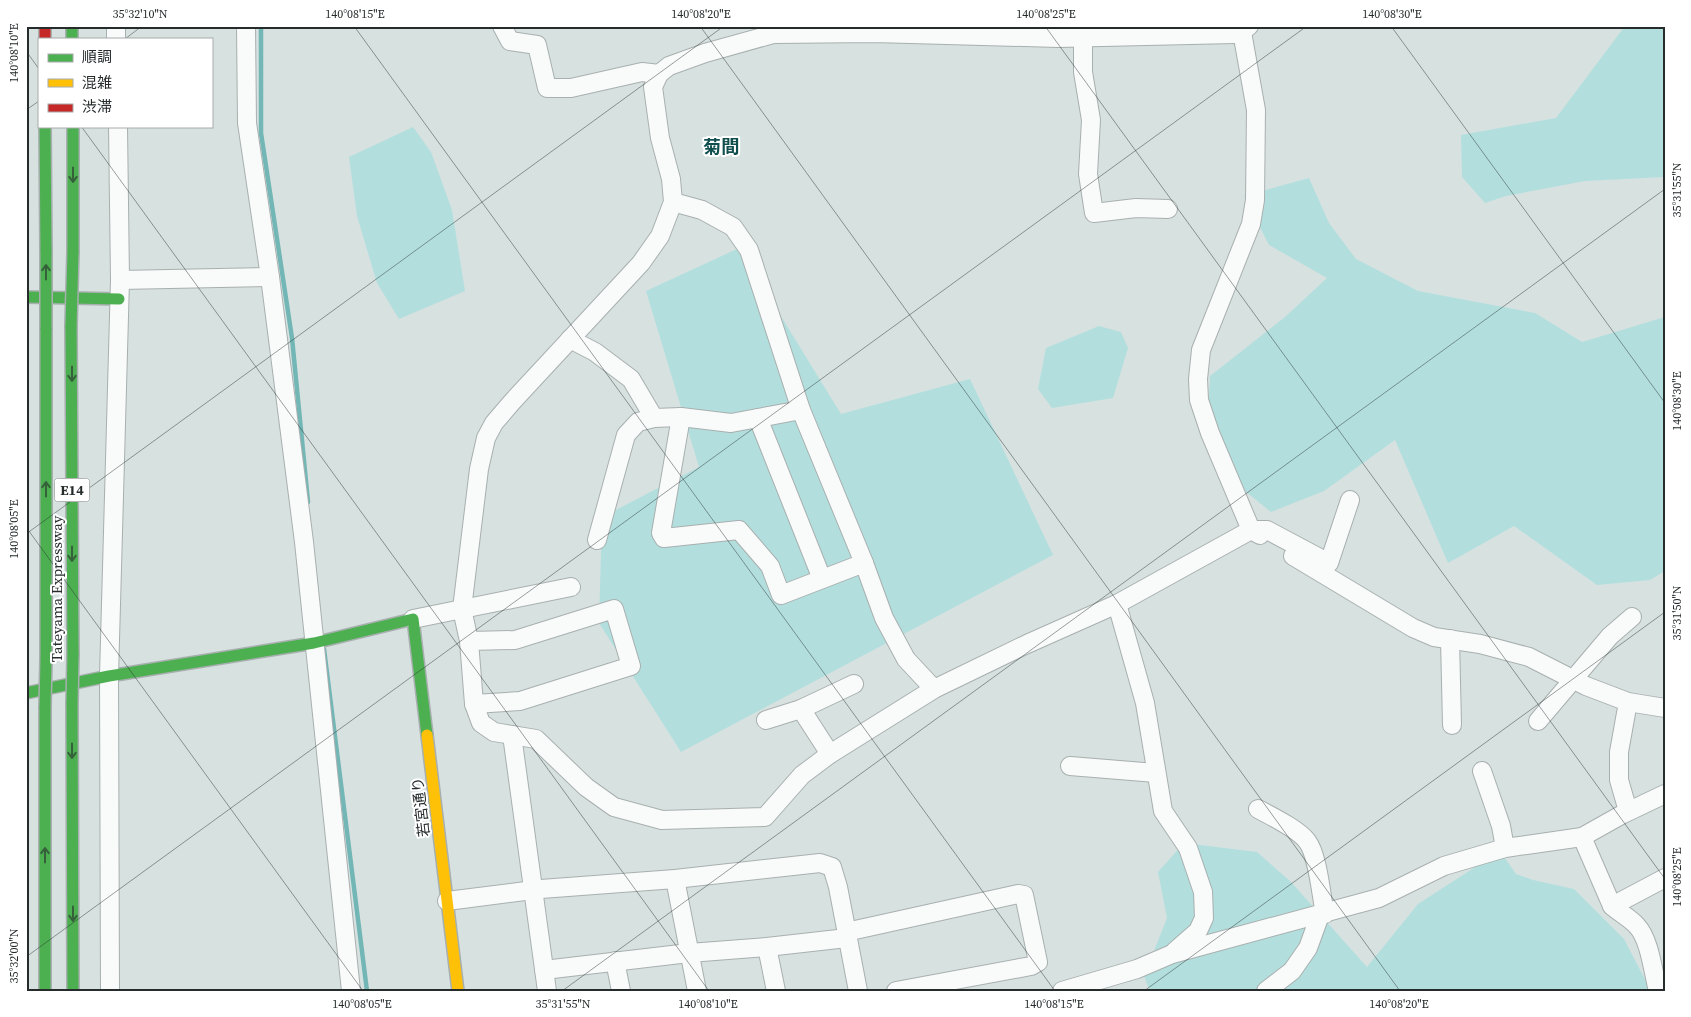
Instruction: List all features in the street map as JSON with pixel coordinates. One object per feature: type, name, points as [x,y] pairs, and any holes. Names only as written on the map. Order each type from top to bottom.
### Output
[{"type":"main road","name":"Tateyama Expressway","points":[[45,128],[45,991]]},
{"type":"main road","name":"Tateyama Expressway","points":[[73,128],[73,991]]},
{"type":"main road","points":[[26,297],[119,299]]},
{"type":"main road","points":[[26,693],[110,676],[314,643],[413,619]]},
{"type":"main road","name":"若宮通り","points":[[413,619],[458,991]]},
{"type":"street","points":[[246,26],[247,122],[270,278],[304,542],[351,991]]},
{"type":"street","points":[[502,26],[510,41],[537,45],[547,88],[571,88],[642,72],[659,74]]},
{"type":"street","points":[[1350,500],[1329,562],[1267,530],[1251,530],[1117,604],[1027,644],[934,689],[830,754],[802,775],[765,817],[662,820],[614,807],[586,787],[536,739],[494,732],[481,723],[474,704],[469,641],[462,609],[479,469],[486,438],[494,423],[512,402],[641,263],[660,236],[674,202],[671,179],[660,138],[652,86],[659,74],[669,66],[772,30],[972,31],[1083,38],[1235,34],[1245,29],[1256,110],[1255,200],[1251,224],[1202,350],[1198,379],[1199,400],[1210,433],[1251,530],[1413,628],[1434,637],[1480,644],[1529,658],[1572,679],[1628,702],[1665,708]]},
{"type":"street","points":[[1083,38],[1083,72],[1091,120],[1088,174],[1094,213],[1136,208],[1168,209]]},
{"type":"street","points":[[110,991],[110,676],[120,280],[118,128]]},
{"type":"street","points":[[674,202],[702,210],[734,227],[749,250],[801,410],[864,563],[884,618],[906,659],[934,689]]},
{"type":"street","points":[[120,280],[270,278]]},
{"type":"street","points":[[570,339],[595,352],[631,379],[654,418]]},
{"type":"street","points":[[596,540],[626,435],[638,422],[654,418],[681,417],[732,423],[801,410]]},
{"type":"street","points":[[681,417],[662,533],[664,538],[739,530],[770,566],[781,594],[864,563]]},
{"type":"street","points":[[758,418],[822,579]]},
{"type":"street","points":[[413,619],[571,587]]},
{"type":"street","points":[[1117,604],[1145,703],[1163,811],[1188,848],[1203,892],[1204,918],[1198,932],[1172,954]]},
{"type":"street","points":[[469,641],[515,640],[614,610],[631,666],[520,701],[474,704]]},
{"type":"street","points":[[1538,721],[1610,636],[1632,617]]},
{"type":"street","points":[[1450,639],[1452,725]]},
{"type":"street","points":[[766,720],[801,709],[854,684]]},
{"type":"street","points":[[1628,702],[1619,752],[1619,780],[1628,811]]},
{"type":"street","points":[[801,709],[830,754]]},
{"type":"street","points":[[512,735],[546,991]]},
{"type":"street","points":[[1070,766],[1156,774]]},
{"type":"street","points":[[1482,771],[1501,826],[1505,848]]},
{"type":"street","points":[[1062,991],[1137,969],[1172,954],[1379,898],[1444,866],[1505,848],[1582,838],[1628,811],[1665,794]]},
{"type":"street","points":[[1258,809],[1285,824],[1307,840],[1312,849],[1316,867],[1322,914],[1308,948],[1292,971],[1266,991]]},
{"type":"street","points":[[1582,838],[1612,906],[1636,924],[1644,934],[1658,991]]},
{"type":"street","points":[[447,900],[532,890],[674,879],[820,863],[832,867],[838,887],[858,991]]},
{"type":"street","points":[[1612,906],[1665,878]]},
{"type":"street","points":[[674,879],[697,991]]},
{"type":"street","points":[[544,970],[689,953],[767,947],[846,935],[1018,894],[1024,895],[1038,962],[1031,966],[896,991]]},
{"type":"street","points":[[767,947],[776,991]]},
{"type":"street","points":[[615,961],[621,991]]},
{"type":"shaded area","points":[[1625,26],[1665,26],[1665,177],[1585,181],[1506,196],[1485,203],[1462,177],[1461,135],[1556,118]]},
{"type":"shaded area","points":[[413,127],[431,152],[452,210],[465,291],[399,319],[377,283],[357,216],[349,157]]},
{"type":"shaded area","points":[[1309,178],[1329,223],[1356,259],[1418,291],[1535,313],[1582,342],[1665,317],[1665,571],[1650,580],[1597,585],[1514,526],[1448,563],[1395,440],[1324,491],[1271,512],[1229,478],[1207,430],[1210,376],[1285,317],[1327,278],[1269,245],[1244,196]]},
{"type":"shaded area","points":[[739,248],[841,414],[970,379],[1053,555],[681,752],[599,623],[602,517],[699,467],[646,291]]},
{"type":"shaded area","points":[[1099,326],[1121,332],[1128,348],[1113,398],[1052,408],[1038,389],[1046,348]]},
{"type":"shaded area","points":[[1184,843],[1257,852],[1291,882],[1367,967],[1418,904],[1500,851],[1516,874],[1533,880],[1574,889],[1624,939],[1651,991],[1150,991],[1144,976],[1167,918],[1158,872]]},
{"type":"waterway","points":[[261,26],[261,133],[292,338],[308,502]]},
{"type":"waterway","points":[[324,649],[367,991]]},
{"type":"traffic: fast","points":[[72,26],[72,38]]},
{"type":"traffic: fast","points":[[45,128],[46,251]]},
{"type":"traffic: fast","points":[[73,128],[73,252]]},
{"type":"traffic: fast","points":[[46,251],[46,328]]},
{"type":"traffic: fast","points":[[71,326],[73,252]]},
{"type":"traffic: fast","points":[[26,297],[119,299]]},
{"type":"traffic: fast","points":[[71,326],[73,655]]},
{"type":"traffic: fast","points":[[46,328],[46,660]]},
{"type":"traffic: fast","points":[[26,693],[109,676],[314,643],[413,619],[427,735]]},
{"type":"traffic: fast","points":[[72,703],[73,655]]},
{"type":"traffic: fast","points":[[45,707],[46,660]]},
{"type":"traffic: fast","points":[[72,703],[73,991]]},
{"type":"traffic: fast","points":[[45,707],[45,991]]},
{"type":"traffic: slow","points":[[427,735],[458,991]]},
{"type":"traffic: jam","points":[[45,26],[45,38]]},
{"type":"district","name":"菊間","points":[[721,147]]}]
